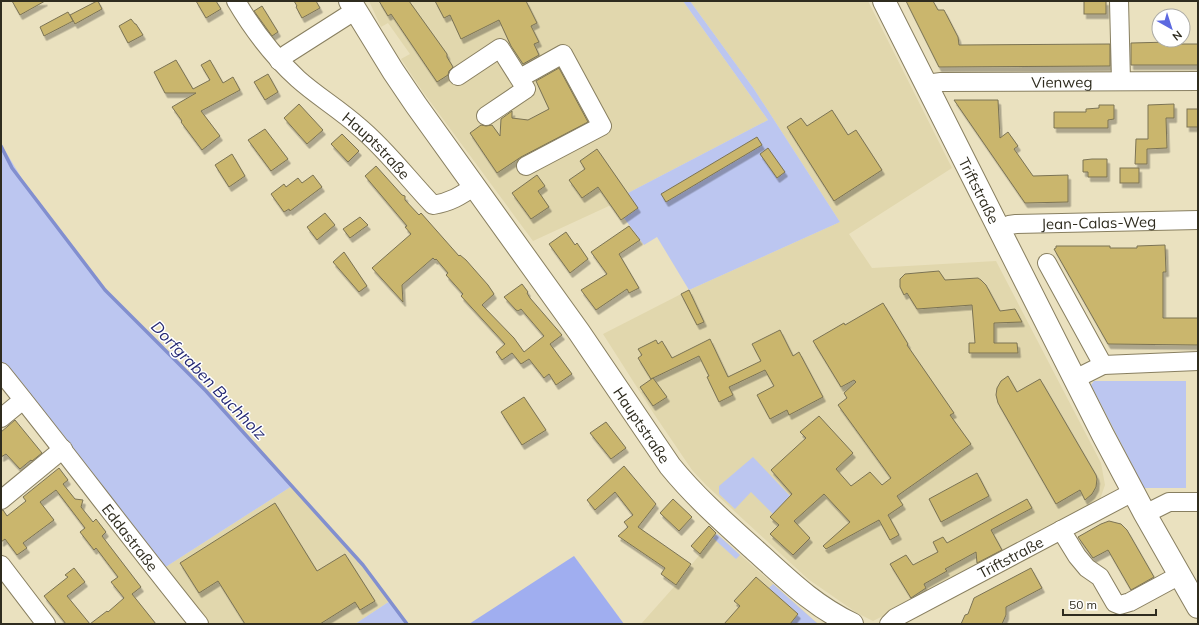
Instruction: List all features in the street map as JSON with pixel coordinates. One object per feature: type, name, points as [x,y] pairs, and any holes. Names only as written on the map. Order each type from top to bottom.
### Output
[{"type":"main road","name":"Triftstraße","points":[[884,1],[1133,492],[1198,607]]},
{"type":"main road","name":"Hauptstraße","points":[[353,5],[393,71],[575,326],[666,460],[687,486],[728,526],[802,593],[834,615],[852,624]]},
{"type":"street","name":"Hauptstraße","points":[[236,1],[262,42],[298,78],[376,142],[433,205],[448,202],[462,196],[475,186]]},
{"type":"street","points":[[1119,1],[1121,81]]},
{"type":"street","name":"Hauptstraße","points":[[280,60],[353,5]]},
{"type":"street","points":[[458,76],[500,48],[526,89],[486,116]]},
{"type":"street","points":[[520,78],[563,54],[602,126],[526,166]]},
{"type":"street","name":"Vienweg","points":[[926,84],[949,82],[1198,81]]},
{"type":"street","name":"Jean-Calas-Weg","points":[[1000,230],[1009,225],[1016,224],[1198,220]]},
{"type":"street","points":[[1047,263],[1103,364]]},
{"type":"street","points":[[1075,379],[1103,364],[1198,362]]},
{"type":"street","name":"Eddastraße","points":[[1,372],[64,449],[129,536],[199,624]]},
{"type":"street","points":[[1,418],[23,400]]},
{"type":"street","points":[[1,500],[64,449]]},
{"type":"street","name":"Triftstraße","points":[[890,624],[895,618],[1133,492]]},
{"type":"street","points":[[1145,514],[1169,502],[1198,502]]},
{"type":"street","points":[[1061,530],[1077,556],[1087,568],[1100,577],[1115,603],[1120,605],[1130,602],[1180,575]]},
{"type":"street","points":[[1,565],[46,624]]},
{"type":"shaded area","points":[[369,1],[683,1],[768,120],[628,193],[611,205],[533,241],[423,92],[401,59],[410,54],[388,23],[381,27]]},
{"type":"shaded area","points":[[683,1],[690,1],[754,89],[840,222],[689,290],[657,237],[644,245],[624,218],[638,208],[628,193],[768,120]]},
{"type":"shaded area","points":[[690,1],[868,1],[952,168],[849,234],[872,268],[996,261],[1101,463],[1105,485],[1099,502],[964,575],[873,621],[857,613],[808,579],[706,485],[692,470],[603,334],[689,290],[840,222],[754,89]]},
{"type":"shaded area","points":[[1,144],[27,187],[112,297],[206,391],[292,486],[161,570],[124,526],[83,461],[1,363]]},
{"type":"shaded area","points":[[1094,381],[1186,381],[1186,488],[1144,488],[1091,385]]},
{"type":"shaded area","points":[[753,457],[790,496],[773,514],[751,492],[735,509],[719,494],[719,486]]},
{"type":"shaded area","points":[[292,486],[363,565],[390,601],[355,624],[202,624],[161,570]]},
{"type":"shaded area","points":[[717,534],[818,624],[641,624],[681,579]]},
{"type":"shaded area","points":[[717,534],[740,555],[736,559],[713,538]]},
{"type":"shaded area","points":[[574,556],[624,624],[469,624]]},
{"type":"shaded area","points":[[773,584],[818,624],[790,624],[798,614],[769,588]]},
{"type":"shaded area","points":[[390,601],[407,624],[355,624]]},
{"type":"building","points":[[12,1],[45,1],[20,15]]},
{"type":"building","points":[[97,1],[102,9],[75,24],[70,15]]},
{"type":"building","points":[[196,1],[216,1],[221,9],[206,18]]},
{"type":"building","points":[[294,1],[316,1],[320,8],[302,18]]},
{"type":"building","points":[[379,1],[409,1],[447,54],[447,57],[453,67],[449,71],[448,75],[437,82],[391,14],[388,16]]},
{"type":"building","points":[[435,1],[526,1],[537,23],[531,26],[539,42],[534,44],[539,55],[523,64],[511,46],[499,20],[461,39],[450,15],[444,18]]},
{"type":"building","points":[[906,1],[933,1],[938,10],[944,10],[958,37],[959,45],[1110,44],[1110,66],[939,67]]},
{"type":"building","points":[[1084,1],[1106,1],[1106,14],[1084,14]]},
{"type":"building","points":[[262,6],[278,32],[272,36],[254,11]]},
{"type":"building","points":[[68,12],[73,21],[44,36],[40,27]]},
{"type":"building","points":[[131,19],[143,35],[128,43],[119,26]]},
{"type":"building","points":[[1151,42],[1151,48],[1191,48],[1191,44],[1198,44],[1198,65],[1131,65],[1131,43]]},
{"type":"building","points":[[176,60],[193,89],[210,80],[201,65],[210,60],[223,83],[233,77],[240,90],[201,111],[220,136],[202,150],[181,122],[182,121],[172,107],[196,93],[165,93],[154,72]]},
{"type":"building","points":[[559,68],[588,122],[521,157],[497,173],[470,133],[481,125],[492,125],[500,136],[501,119],[512,111],[512,118],[528,120],[549,109],[536,81]]},
{"type":"building","points":[[268,74],[278,92],[265,100],[254,82]]},
{"type":"building","points":[[954,100],[998,100],[1000,138],[1008,132],[1018,146],[1014,149],[1033,176],[1068,175],[1068,202],[1025,203]]},
{"type":"building","points":[[299,104],[323,130],[307,144],[284,118]]},
{"type":"building","points":[[1174,104],[1174,118],[1166,118],[1167,148],[1147,149],[1147,164],[1135,164],[1136,139],[1148,139],[1148,105]]},
{"type":"building","points":[[1099,105],[1114,105],[1114,119],[1108,120],[1108,128],[1054,128],[1054,112],[1086,112],[1086,109],[1099,108]]},
{"type":"building","points":[[1187,109],[1198,109],[1198,127],[1187,127]]},
{"type":"building","points":[[832,110],[848,135],[856,130],[882,170],[834,201],[787,127],[801,118],[807,126]]},
{"type":"building","points":[[265,129],[288,159],[271,171],[248,140]]},
{"type":"building","points":[[342,134],[359,151],[348,162],[331,144]]},
{"type":"building","points":[[757,137],[762,145],[666,202],[661,194]]},
{"type":"building","points":[[768,148],[785,172],[777,178],[760,154]]},
{"type":"building","points":[[597,149],[638,208],[621,220],[598,187],[582,198],[569,180],[585,169],[580,161]]},
{"type":"building","points":[[232,154],[245,176],[229,187],[215,165]]},
{"type":"building","points":[[1107,159],[1107,177],[1088,177],[1088,172],[1083,172],[1083,160]]},
{"type":"building","points":[[376,166],[402,195],[405,196],[405,200],[419,215],[421,213],[459,256],[460,255],[466,260],[488,285],[494,294],[482,305],[514,338],[524,352],[544,336],[521,309],[518,311],[516,310],[504,297],[522,284],[528,292],[527,293],[530,298],[562,335],[550,344],[572,374],[556,385],[549,374],[544,378],[529,359],[521,364],[512,353],[502,360],[496,352],[505,344],[461,296],[463,294],[446,275],[448,273],[436,259],[435,260],[433,258],[402,285],[403,302],[372,268],[411,234],[405,227],[407,226],[365,176]]},
{"type":"building","points":[[1120,168],[1139,168],[1139,183],[1120,183]]},
{"type":"building","points":[[313,175],[322,187],[290,211],[289,209],[284,212],[271,194],[284,184],[286,187],[298,178],[302,183]]},
{"type":"building","points":[[537,175],[545,186],[538,191],[549,207],[531,219],[512,193]]},
{"type":"building","points":[[325,213],[335,225],[317,240],[307,227]]},
{"type":"building","points":[[360,217],[368,225],[350,238],[343,229]]},
{"type":"building","points":[[629,226],[640,240],[619,254],[639,288],[629,293],[627,289],[596,310],[581,290],[607,274],[591,252]]},
{"type":"building","points":[[566,232],[575,245],[577,243],[588,259],[570,273],[549,244]]},
{"type":"building","points":[[1165,245],[1166,272],[1163,272],[1163,318],[1198,318],[1198,345],[1108,344],[1054,249],[1056,246],[1110,246],[1110,248],[1137,248],[1137,246]]},
{"type":"building","points":[[344,252],[367,286],[359,292],[333,262]]},
{"type":"building","points":[[939,271],[945,280],[978,278],[986,285],[1000,311],[1015,309],[1022,322],[994,323],[994,343],[1017,343],[1018,353],[969,353],[969,343],[975,343],[972,305],[917,309],[907,293],[904,295],[900,287],[900,279],[905,274]]},
{"type":"building","points":[[689,290],[704,322],[697,325],[681,294]]},
{"type":"building","points":[[883,303],[908,344],[907,345],[954,413],[950,415],[971,444],[897,496],[903,505],[888,515],[899,535],[890,540],[879,520],[826,549],[823,546],[850,522],[824,494],[794,521],[810,538],[793,555],[770,534],[779,525],[770,517],[792,494],[771,470],[806,438],[800,432],[819,416],[853,453],[836,469],[851,486],[870,472],[882,485],[891,478],[838,405],[847,398],[844,393],[856,382],[854,380],[841,387],[813,341],[844,323],[845,325]]},
{"type":"building","points":[[780,330],[793,356],[799,352],[823,397],[789,415],[787,410],[770,419],[757,395],[774,386],[765,370],[729,387],[733,395],[719,402],[699,356],[651,379],[638,358],[642,355],[638,349],[656,340],[658,344],[662,341],[672,358],[710,339],[728,377],[761,361],[752,344]]},
{"type":"building","points":[[1008,376],[1017,392],[1040,379],[1096,475],[1096,487],[1092,494],[1085,500],[1080,490],[1056,504],[998,403],[996,395],[997,388],[1001,381]]},
{"type":"building","points":[[653,378],[667,397],[653,406],[640,387]]},
{"type":"building","points":[[524,397],[546,430],[522,445],[501,412]]},
{"type":"building","points":[[15,420],[42,453],[20,469],[6,454],[1,457],[1,432]]},
{"type":"building","points":[[606,422],[626,448],[611,459],[590,433]]},
{"type":"building","points":[[624,466],[656,504],[638,527],[691,564],[676,585],[661,574],[665,568],[618,536],[628,527],[624,522],[633,515],[615,492],[595,510],[587,500]]},
{"type":"building","points":[[59,468],[68,480],[63,484],[75,499],[83,500],[81,507],[93,522],[96,519],[106,532],[102,536],[141,587],[132,594],[156,624],[90,624],[107,611],[108,612],[124,598],[111,582],[118,577],[96,548],[94,550],[80,532],[85,528],[56,490],[40,502],[54,520],[23,543],[27,548],[17,555],[5,539],[1,542],[1,510],[3,510],[7,516],[26,501],[23,497]]},
{"type":"building","points":[[977,473],[989,496],[941,522],[929,499]]},
{"type":"building","points":[[673,499],[692,517],[679,531],[660,513]]},
{"type":"building","points":[[1027,499],[1032,508],[991,530],[1002,550],[977,563],[976,552],[945,569],[947,571],[924,584],[926,588],[911,598],[890,564],[906,555],[913,565],[938,552],[933,542],[943,537],[947,543]]},
{"type":"building","points":[[275,503],[317,571],[345,554],[375,601],[360,610],[355,602],[320,624],[245,624],[218,581],[199,593],[180,563]]},
{"type":"building","points":[[1109,521],[1121,524],[1127,530],[1154,577],[1131,590],[1108,550],[1093,558],[1078,537]]},
{"type":"building","points":[[709,526],[716,533],[700,554],[691,546]]},
{"type":"building","points":[[74,568],[85,582],[67,596],[90,624],[66,624],[44,596],[68,577],[65,575]]},
{"type":"building","points":[[1031,568],[1042,588],[1006,607],[1006,615],[1002,624],[961,624],[965,615],[968,614],[974,598]]},
{"type":"building","points":[[756,577],[798,614],[790,624],[724,624],[740,606],[734,601]]},
{"type":"waterway","name":"Dorfgraben Buchholz","points":[[1,146],[12,168],[105,290],[206,391],[363,565],[407,624]]}]
